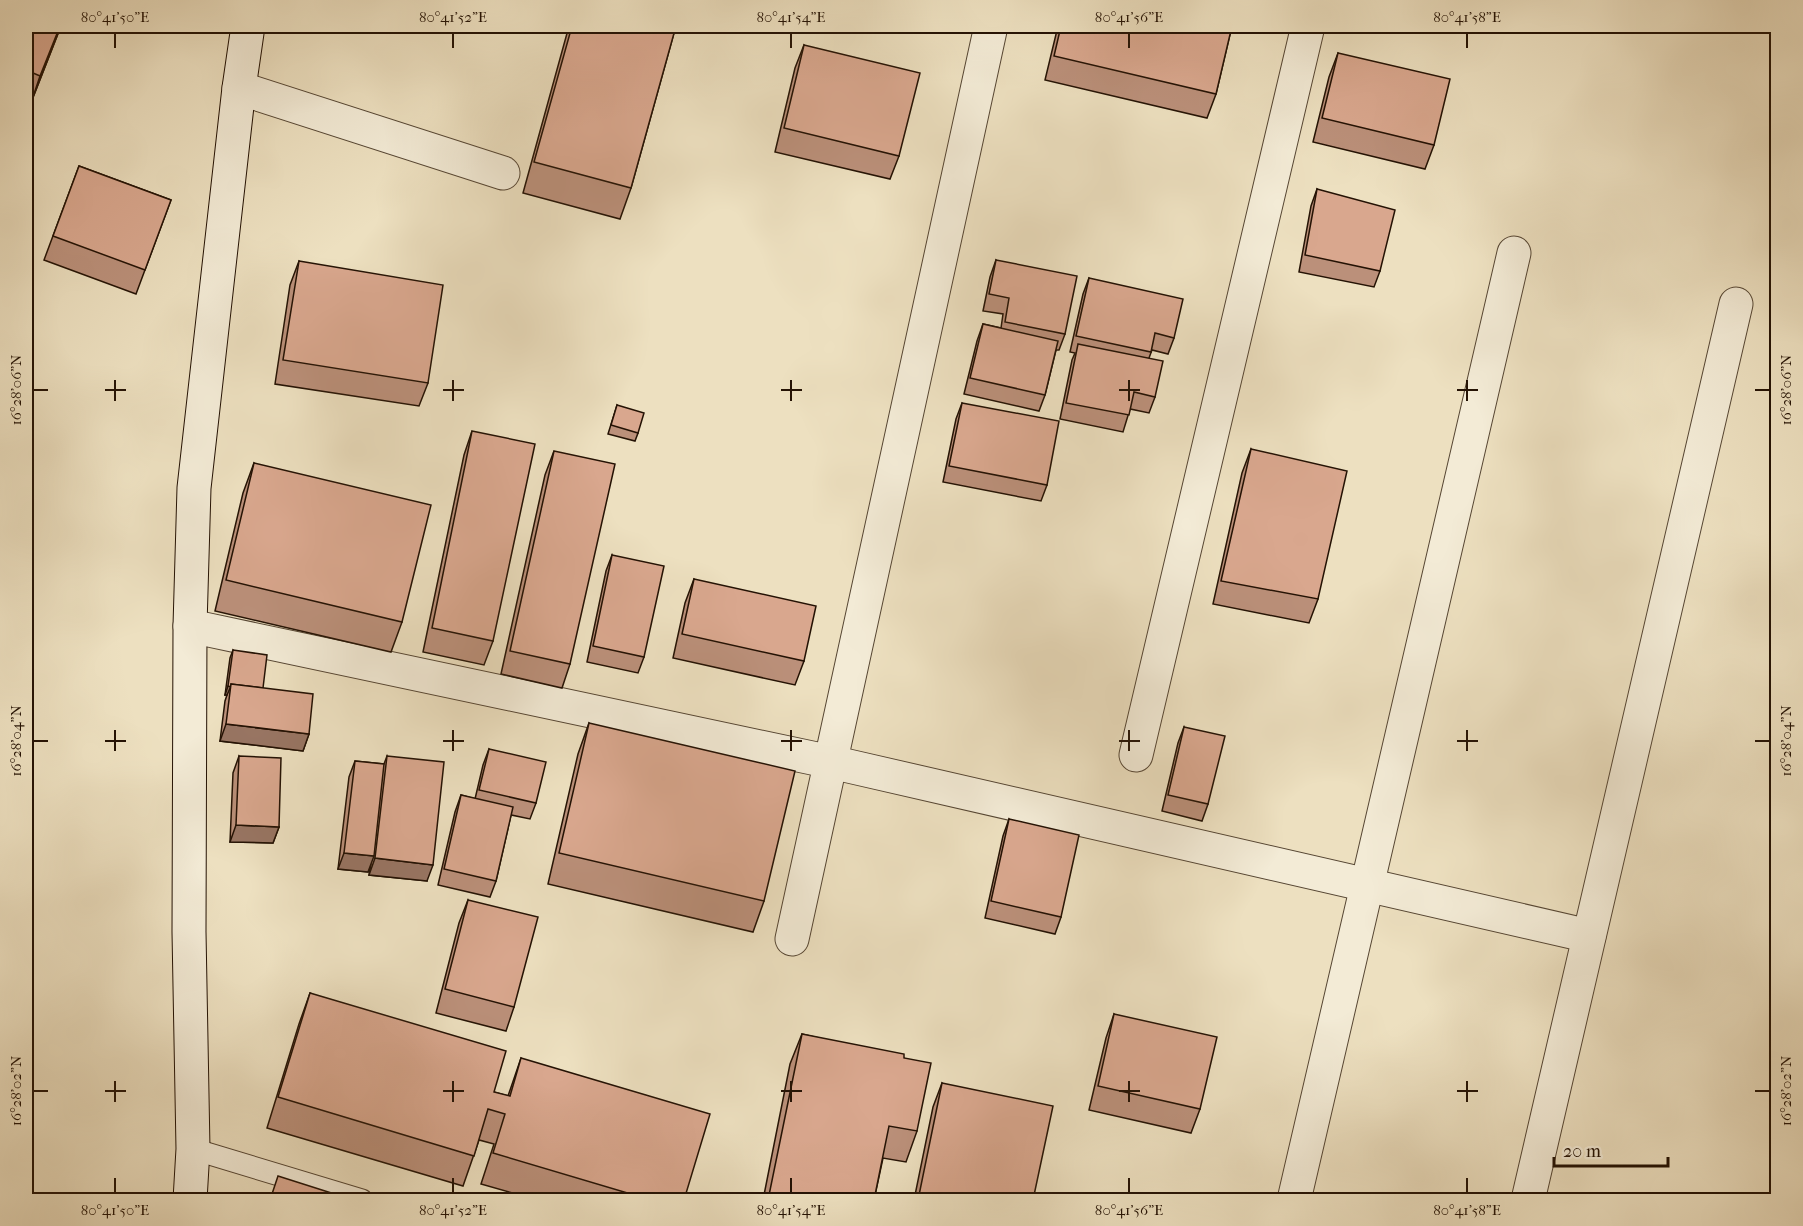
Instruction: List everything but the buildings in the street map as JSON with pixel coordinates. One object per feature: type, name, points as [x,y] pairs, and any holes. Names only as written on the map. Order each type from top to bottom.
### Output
[{"type":"street","points":[[190,1200],[193,1149],[189,932],[190,626],[194,488],[248,26]]},
{"type":"street","points":[[792,939],[991,26]]},
{"type":"street","points":[[1136,754],[1308,26]]},
{"type":"street","points":[[239,88],[503,172]]},
{"type":"street","points":[[1294,1200],[1514,253]]},
{"type":"street","points":[[1528,1200],[1736,304]]},
{"type":"street","points":[[190,626],[831,762],[1589,936]]},
{"type":"lane","points":[[193,1149],[362,1200]]}]
